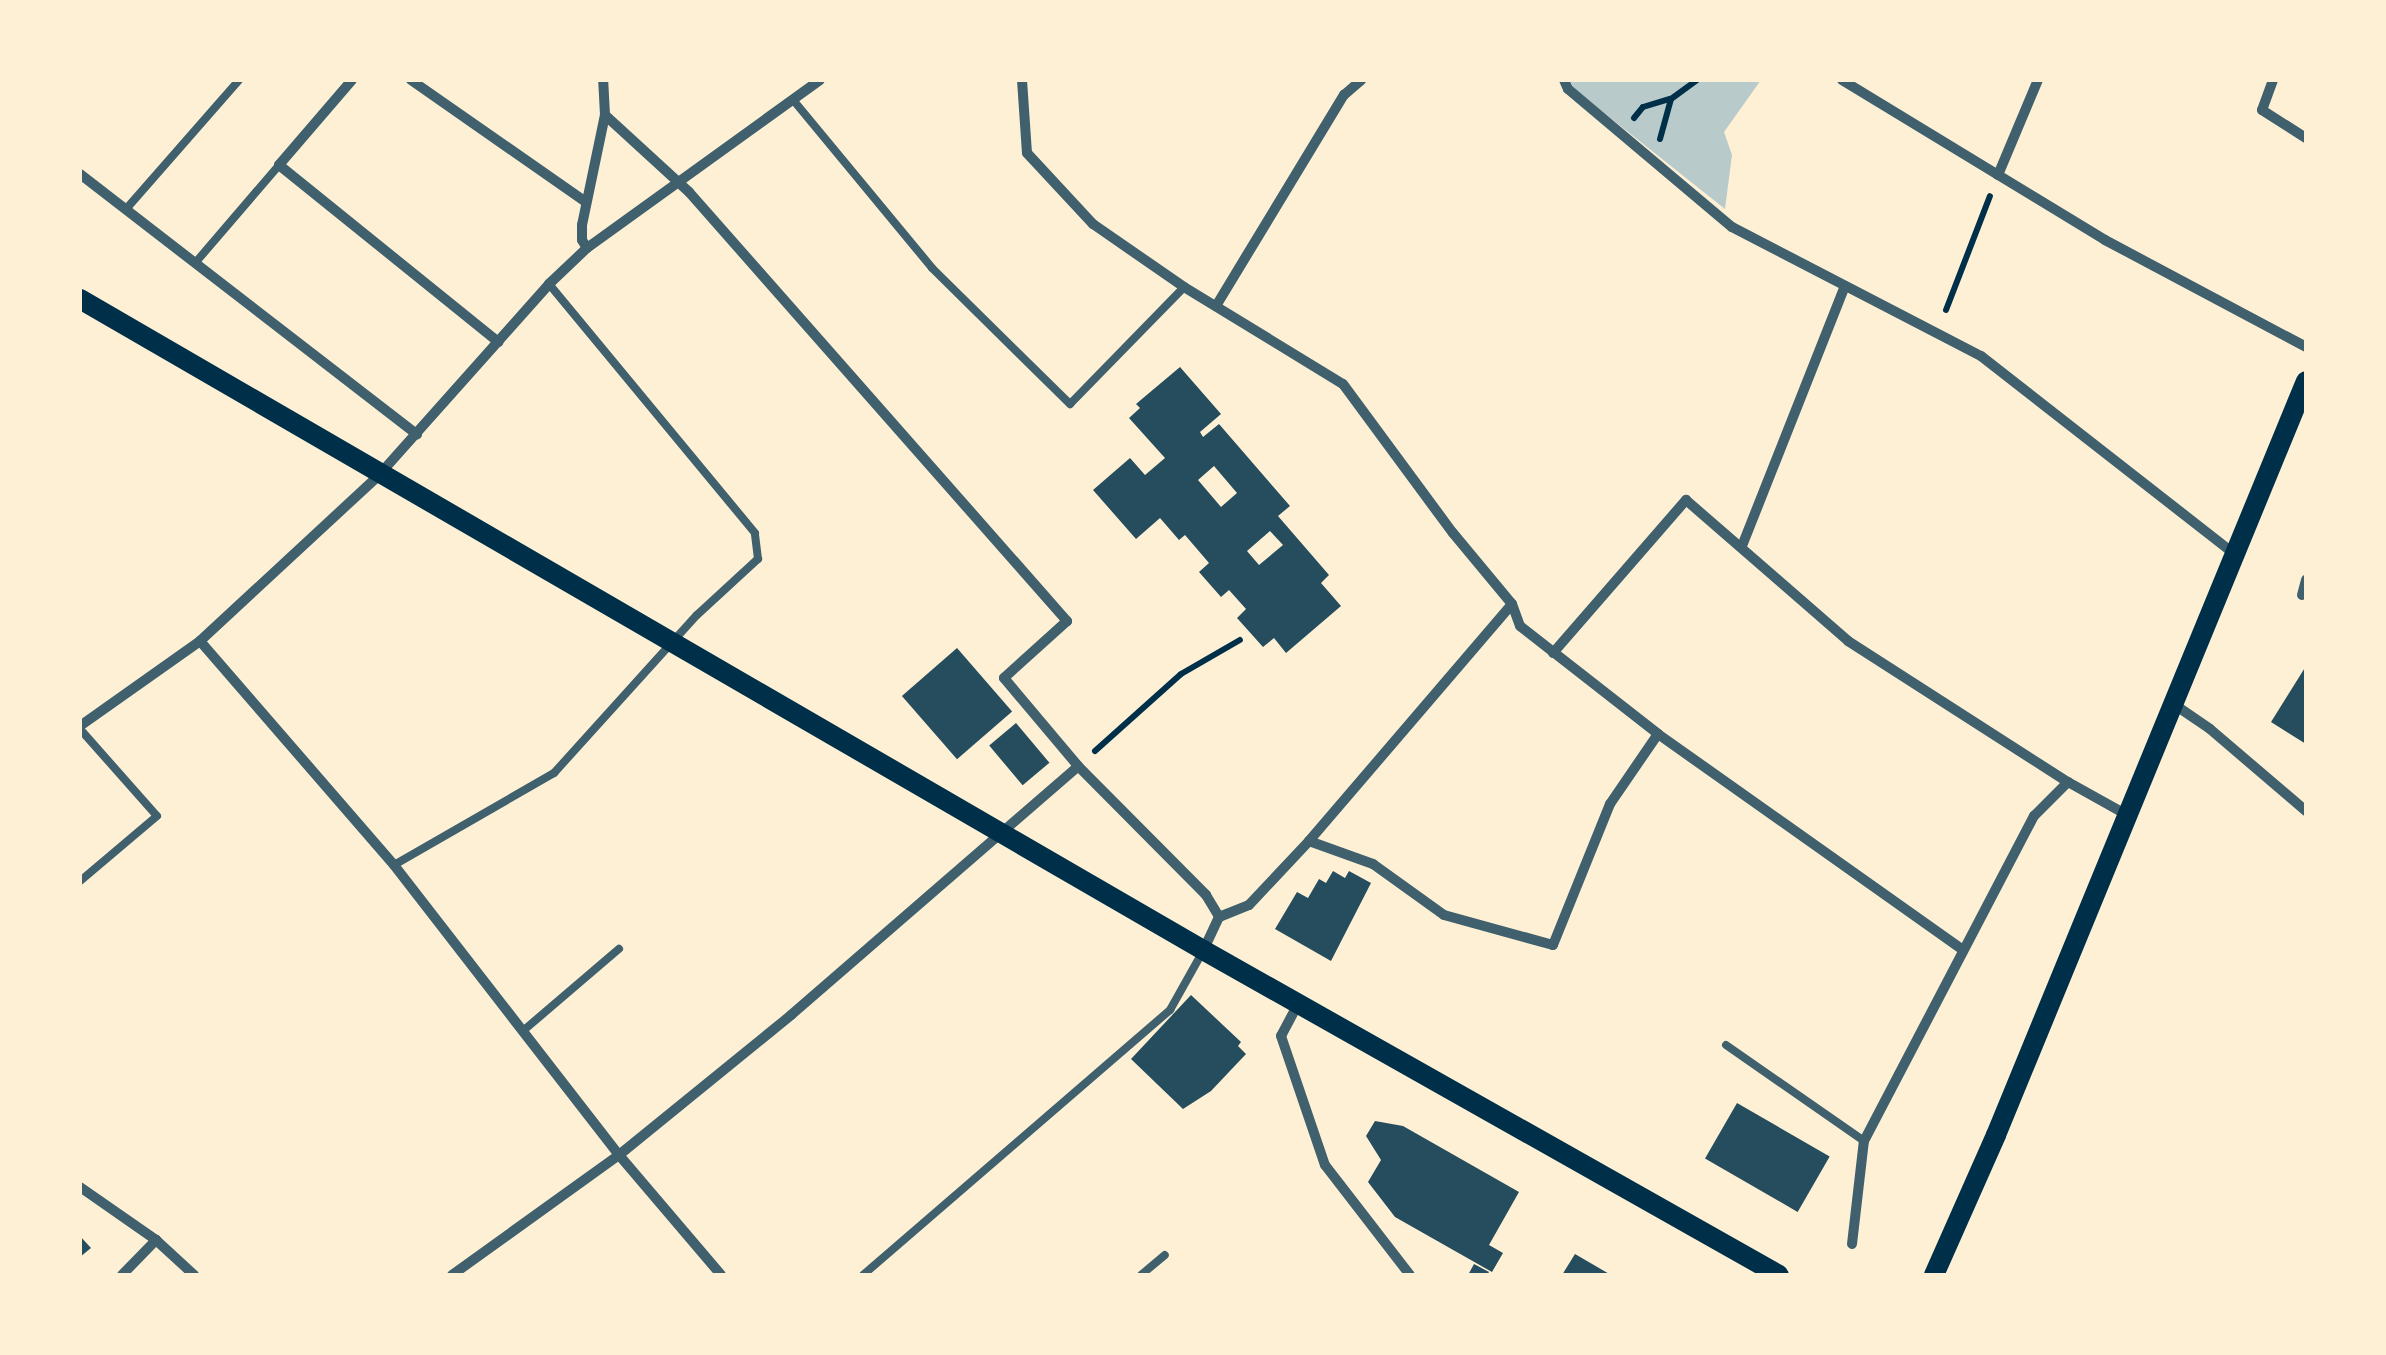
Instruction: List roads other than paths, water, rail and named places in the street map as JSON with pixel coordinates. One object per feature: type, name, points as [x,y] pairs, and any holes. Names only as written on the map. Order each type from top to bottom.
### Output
[{"type":"main road","points":[[80,300],[1298,1004],[1780,1275]]},
{"type":"main road","points":[[1934,1275],[2175,705],[2306,382]]},
{"type":"street","points":[[352,80],[279,165],[498,342]]},
{"type":"street","points":[[411,80],[586,202]]},
{"type":"street","points":[[587,248],[582,240],[605,114],[603,80]]},
{"type":"street","points":[[1022,80],[1027,152],[1093,224],[1184,287],[1343,384],[1453,534],[1512,604],[1520,626],[1658,734],[1964,950]]},
{"type":"street","points":[[1216,306],[1344,95],[1361,80]]},
{"type":"street","points":[[1564,80],[1568,89],[1732,227],[1844,289],[1980,356],[2234,554]]},
{"type":"street","points":[[1842,80],[2105,240],[2306,346]]},
{"type":"street","points":[[1998,175],[2038,80]]},
{"type":"street","points":[[2273,80],[2262,110],[2306,138]]},
{"type":"street","points":[[80,727],[200,641],[379,475],[549,284],[587,248],[815,82]]},
{"type":"street","points":[[605,114],[675,181],[1066,621],[1004,678],[1078,766],[1206,895],[1219,918]]},
{"type":"street","points":[[80,174],[417,434]]},
{"type":"street","points":[[1742,546],[1844,289]]},
{"type":"street","points":[[1553,653],[1686,500],[1848,641],[2068,782],[2128,815]]},
{"type":"street","points":[[2302,595],[2306,580]]},
{"type":"street","points":[[1204,950],[1219,918],[1249,906],[1309,842],[1512,604]]},
{"type":"street","points":[[200,641],[394,865],[620,1155],[721,1275]]},
{"type":"street","points":[[2175,705],[2210,729],[2306,811]]},
{"type":"street","points":[[1309,842],[1373,864],[1444,915],[1552,945],[1610,804],[1658,734]]},
{"type":"street","points":[[452,1275],[620,1155],[791,1016],[1078,766]]},
{"type":"street","points":[[1852,1244],[1864,1141],[2034,816],[2068,782]]},
{"type":"street","points":[[1298,1004],[1281,1036],[1325,1166],[1410,1275]]},
{"type":"street","points":[[80,1187],[156,1240],[194,1275]]},
{"type":"street","points":[[122,1275],[156,1240]]},
{"type":"lane","points":[[127,208],[239,80]]},
{"type":"lane","points":[[794,101],[932,268],[1070,404],[1184,287]]},
{"type":"lane","points":[[196,262],[279,165]]},
{"type":"lane","points":[[394,865],[554,772],[697,615],[758,559],[755,533],[549,284]]},
{"type":"lane","points":[[80,727],[158,816],[80,881]]},
{"type":"lane","points":[[524,1030],[619,949]]},
{"type":"lane","points":[[863,1275],[1170,1010],[1204,950]]},
{"type":"lane","points":[[1726,1045],[1864,1141]]},
{"type":"lane","points":[[1141,1275],[1165,1255]]}]
